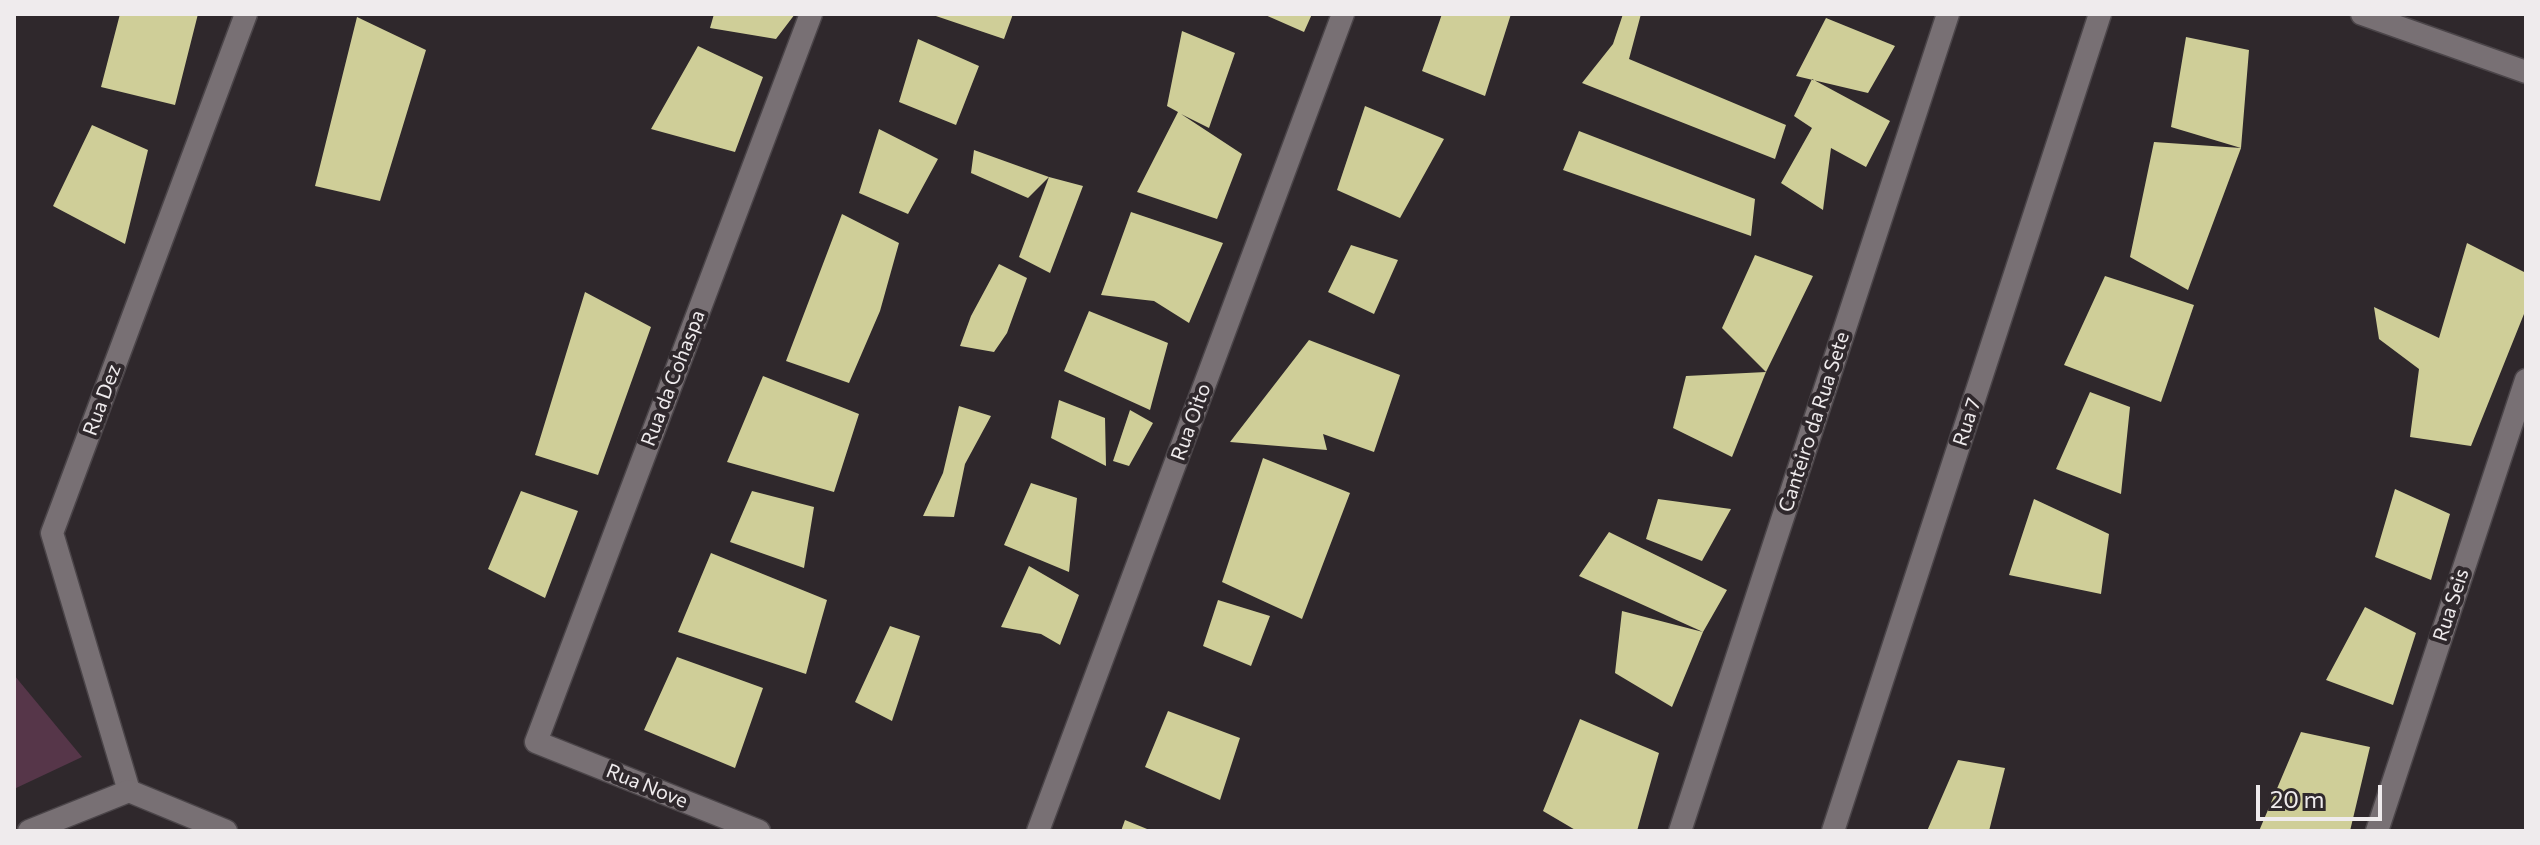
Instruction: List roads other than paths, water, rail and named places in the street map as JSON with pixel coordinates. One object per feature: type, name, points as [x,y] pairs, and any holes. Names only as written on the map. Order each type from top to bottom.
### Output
[{"type":"street","name":"Rua Dez","points":[[129,791],[52,533],[246,14]]},
{"type":"street","name":"Rua da Cohaspa","points":[[536,742],[811,14]]},
{"type":"street","name":"Rua Oito","points":[[1038,831],[1343,14]]},
{"type":"street","name":"Canteiro da Rua Sete","points":[[1680,831],[1948,14]]},
{"type":"street","name":"Rua 7","points":[[1833,831],[2100,14]]},
{"type":"street","points":[[2362,14],[2424,25],[2526,72]]},
{"type":"street","name":"Rua Seis","points":[[2377,831],[2526,380]]},
{"type":"street","name":"Rua Nove","points":[[536,742],[759,831]]},
{"type":"street","points":[[29,831],[129,791],[226,831]]}]
